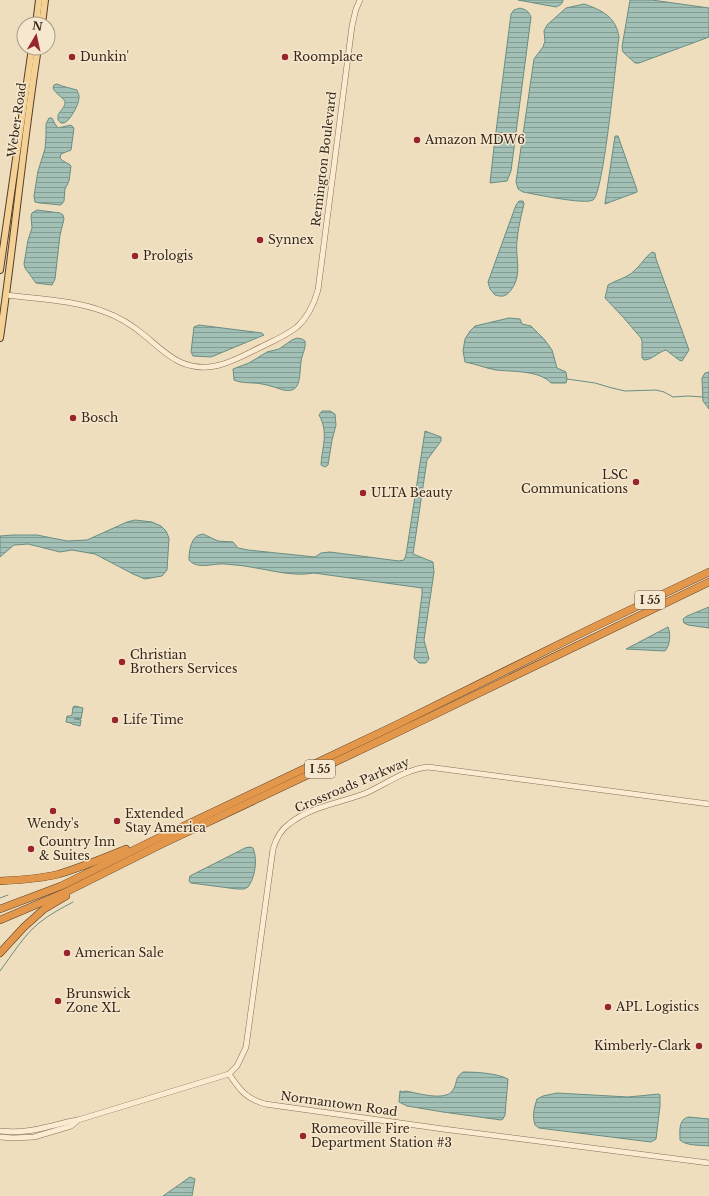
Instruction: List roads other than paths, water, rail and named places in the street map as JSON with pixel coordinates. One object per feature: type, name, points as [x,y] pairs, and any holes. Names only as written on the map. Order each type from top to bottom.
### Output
[{"type":"highway","name":"I 55","points":[[0,909],[61,886],[330,757],[709,572]]},
{"type":"highway","name":"I 55","points":[[0,920],[66,892],[164,843],[709,582]]},
{"type":"highway","points":[[0,881],[33,879],[58,874],[87,865],[134,846],[148,843]]},
{"type":"highway","points":[[0,953],[24,927],[44,910],[82,886],[164,843]]},
{"type":"main road","points":[[37,16],[39,0]]},
{"type":"main road","points":[[43,16],[45,0]]},
{"type":"main road","name":"Weber Road","points":[[0,270],[31,56]]},
{"type":"main road","name":"Weber Road","points":[[0,338],[3,294],[37,56]]},
{"type":"street","name":"Remington Boulevard","points":[[3,294],[81,305],[106,312],[129,324],[176,359],[187,364],[200,367],[222,365],[234,361],[286,335],[298,326],[313,305],[318,290],[352,26],[360,0]]},
{"type":"street","name":"Crossroads Parkway","points":[[229,1074],[237,1066],[246,1047],[273,849],[280,833],[295,819],[327,805],[367,792],[413,770],[428,767],[709,804]]},
{"type":"street","points":[[0,1131],[22,1132],[48,1127],[72,1120],[78,1120],[229,1074]]},
{"type":"street","name":"Normantown Road","points":[[229,1074],[245,1094],[252,1100],[265,1104],[709,1163]]},
{"type":"street","points":[[0,1138],[34,1137],[71,1126],[78,1120]]},
{"type":"water","points":[[518,0],[563,0],[563,1],[556,7]]},
{"type":"water","points":[[630,0],[652,0],[709,8],[709,37],[639,63],[635,63],[623,52],[622,47]]},
{"type":"water","points":[[584,4],[607,15],[615,24],[619,37],[605,151],[597,192],[593,200],[580,201],[523,192],[518,189],[516,182],[534,59],[543,47],[545,41],[544,31],[547,25],[566,8]]},
{"type":"water","points":[[520,8],[527,11],[531,17],[511,171],[507,181],[490,183],[511,14],[514,10]]},
{"type":"water","points":[[57,84],[77,90],[79,95],[77,105],[73,113],[64,123],[61,123],[58,120],[58,115],[64,106],[65,101],[53,88],[54,85]]},
{"type":"water","points":[[49,118],[52,118],[58,128],[71,125],[74,128],[71,150],[61,154],[60,158],[71,166],[69,181],[65,189],[64,201],[61,205],[35,202],[34,196],[38,171],[45,149],[46,124]]},
{"type":"water","points":[[615,136],[618,136],[637,192],[605,204],[605,203]]},
{"type":"water","points":[[519,201],[523,201],[524,204],[517,241],[517,278],[515,284],[507,294],[504,296],[497,296],[490,289],[488,282],[516,205]]},
{"type":"water","points":[[37,210],[60,213],[63,215],[64,219],[60,235],[55,279],[52,285],[36,283],[25,268],[24,264],[28,240],[32,228],[31,216],[32,213]]},
{"type":"water","points":[[652,252],[655,253],[689,350],[682,361],[666,350],[650,359],[644,360],[642,358],[641,338],[605,298],[608,285],[631,273]]},
{"type":"water","points":[[509,318],[520,319],[522,324],[531,326],[544,339],[552,350],[557,368],[566,372],[566,383],[551,383],[540,376],[533,374],[496,370],[465,362],[463,351],[465,339],[475,326]]},
{"type":"water","points":[[199,325],[262,333],[264,335],[211,357],[193,356],[191,352],[194,327]]},
{"type":"water","points":[[297,338],[305,341],[305,347],[298,384],[292,390],[280,389],[259,383],[234,380],[233,369],[249,363],[267,352],[279,349]]},
{"type":"water","points":[[709,372],[709,409],[703,401],[702,378],[705,373]]},
{"type":"water","points":[[322,411],[330,411],[335,414],[336,425],[328,465],[325,467],[321,465],[324,428],[319,415]]},
{"type":"water","points":[[425,431],[441,437],[441,441],[427,460],[413,554],[433,562],[434,572],[424,640],[429,659],[426,663],[419,663],[414,658],[422,588],[314,573],[290,574],[240,565],[196,565],[189,560],[190,548],[193,540],[199,535],[203,534],[218,541],[233,542],[238,548],[248,550],[315,557],[321,553],[330,552],[399,561],[404,560]]},
{"type":"water","points":[[135,520],[152,522],[161,526],[166,531],[169,538],[167,570],[162,576],[145,579],[95,554],[72,550],[60,552],[28,544],[14,545],[0,557],[0,536],[37,535],[67,541],[87,540],[127,522]]},
{"type":"water","points":[[709,607],[709,628],[684,623],[683,619],[687,616]]},
{"type":"water","points":[[668,627],[670,640],[665,651],[626,649]]},
{"type":"water","points":[[73,707],[83,708],[81,719],[74,719],[81,720],[80,726],[66,722],[67,716],[72,715]]},
{"type":"water","points":[[245,848],[253,848],[255,852],[255,868],[248,887],[244,889],[237,889],[191,883],[189,881],[190,876]]},
{"type":"water","points":[[463,1072],[492,1074],[508,1079],[505,1115],[503,1119],[501,1120],[443,1112],[407,1106],[399,1102],[400,1091],[431,1096],[444,1096],[449,1094],[453,1090],[458,1076]]},
{"type":"water","points":[[557,1093],[628,1097],[659,1094],[660,1106],[656,1139],[651,1142],[539,1128],[535,1125],[534,1118],[534,1109],[537,1099]]},
{"type":"water","points":[[685,1118],[709,1119],[709,1146],[689,1144],[680,1140],[681,1123]]},
{"type":"water","points":[[190,1177],[195,1179],[192,1196],[163,1196]]},
{"type":"waterway","points":[[567,379],[595,383],[625,391],[656,390],[673,397],[703,397]]},
{"type":"waterway","points":[[0,898],[8,895]]},
{"type":"waterway","points":[[0,971],[23,939],[39,923],[56,911],[73,902]]},
{"type":"place","name":"Dunkin'","points":[[72,57]]},
{"type":"place","name":"Roomplace","points":[[285,57]]},
{"type":"place","name":"Amazon MDW6","points":[[417,140]]},
{"type":"place","name":"Synnex","points":[[260,240]]},
{"type":"place","name":"Prologis","points":[[135,256]]},
{"type":"place","name":"Bosch","points":[[73,418]]},
{"type":"place","name":"LSC Communications","points":[[636,482]]},
{"type":"place","name":"ULTA Beauty","points":[[363,493]]},
{"type":"place","name":"Christian Brothers Services","points":[[122,662]]},
{"type":"place","name":"Life Time","points":[[115,720]]},
{"type":"place","name":"Wendy's","points":[[53,811]]},
{"type":"place","name":"Extended Stay America","points":[[117,821]]},
{"type":"place","name":"Country Inn & Suites","points":[[31,849]]},
{"type":"place","name":"American Sale","points":[[67,953]]},
{"type":"place","name":"Brunswick Zone XL","points":[[58,1001]]},
{"type":"place","name":"APL Logistics","points":[[608,1007]]},
{"type":"place","name":"Kimberly-Clark","points":[[699,1046]]},
{"type":"place","name":"Romeoville Fire Department Station #3","points":[[303,1136]]}]
